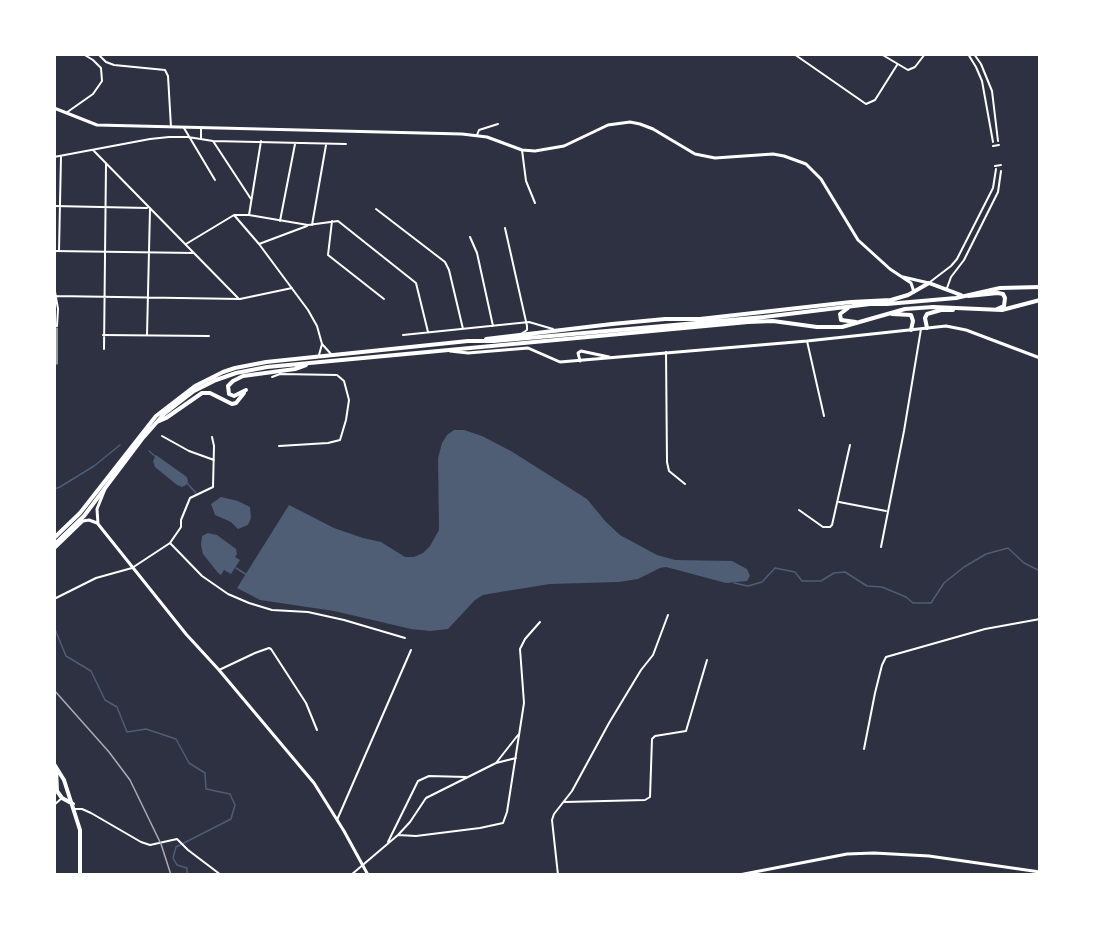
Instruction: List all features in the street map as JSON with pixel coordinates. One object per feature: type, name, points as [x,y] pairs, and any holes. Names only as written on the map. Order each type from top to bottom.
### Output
[{"type":"main road","points":[[54,547],[84,516],[156,422],[186,396],[221,378],[252,369],[764,321],[842,327],[905,309],[933,307],[982,310],[999,308],[1004,306],[1005,298],[998,292],[980,296],[962,296],[929,283],[901,298],[812,312],[522,339],[468,341]]},
{"type":"main road","points":[[54,538],[80,513],[148,425],[166,406],[208,378],[253,364],[652,320],[700,320],[873,302],[935,300],[1000,288],[1040,287]]},
{"type":"main road","points":[[927,328],[925,318],[928,313],[947,310],[1008,309],[1040,300]]},
{"type":"main road","points":[[873,302],[847,308],[840,314],[841,320],[856,322],[888,314],[911,315],[913,321],[911,330]]},
{"type":"main road","points":[[156,422],[166,418],[202,393],[210,393],[229,403],[236,403],[246,390],[234,396],[229,394],[228,386],[239,377],[295,369],[311,363]]},
{"type":"main road","points":[[55,765],[69,792],[82,838],[80,875]]},
{"type":"main road","points":[[55,765],[57,791],[74,807]]},
{"type":"main road","points":[[56,782],[64,780]]},
{"type":"main road","points":[[62,798],[69,792]]},
{"type":"street","points":[[66,113],[93,94],[102,81],[102,68],[83,54]]},
{"type":"street","points":[[98,54],[106,62],[114,65],[165,70],[168,76],[171,127]]},
{"type":"street","points":[[794,54],[866,104],[875,100],[897,65]]},
{"type":"street","points":[[799,58],[802,54]]},
{"type":"street","points":[[881,54],[906,70],[913,69],[925,54]]},
{"type":"street","points":[[968,54],[982,81],[993,144],[998,143],[992,92],[975,54]]},
{"type":"street","points":[[54,108],[97,125],[477,135],[495,139],[522,150],[555,149],[599,128],[630,122],[653,129],[695,154],[715,159],[758,154],[784,156],[812,169],[821,179],[858,240],[876,258],[913,285],[914,292]]},
{"type":"street","points":[[477,135],[479,130],[498,123]]},
{"type":"street","points":[[184,128],[215,180]]},
{"type":"street","points":[[201,128],[201,139]]},
{"type":"street","points":[[54,157],[150,139],[188,137],[213,141],[346,144]]},
{"type":"street","points":[[213,141],[251,200]]},
{"type":"street","points":[[249,215],[261,141]]},
{"type":"street","points":[[280,221],[295,144]]},
{"type":"street","points":[[310,225],[326,144]]},
{"type":"street","points":[[93,150],[240,299]]},
{"type":"street","points":[[522,150],[526,182],[535,203]]},
{"type":"street","points":[[59,251],[61,156]]},
{"type":"street","points":[[104,349],[106,164]]},
{"type":"street","points":[[902,277],[929,283],[957,259],[993,188],[996,167],[1001,165]]},
{"type":"street","points":[[948,291],[948,283],[964,260],[998,192],[1001,171]]},
{"type":"street","points":[[54,206],[149,208]]},
{"type":"street","points":[[147,335],[149,208]]},
{"type":"street","points":[[376,209],[445,262],[463,329]]},
{"type":"street","points":[[186,244],[234,215],[249,215],[310,225]]},
{"type":"street","points":[[234,215],[260,244],[314,318],[322,344],[331,354],[337,356]]},
{"type":"street","points":[[332,221],[328,255],[384,299]]},
{"type":"street","points":[[260,244],[310,225],[332,221],[342,223],[416,283],[428,332]]},
{"type":"street","points":[[505,228],[528,329],[521,334]]},
{"type":"street","points":[[470,237],[476,248],[493,326]]},
{"type":"street","points":[[54,251],[194,253]]},
{"type":"street","points":[[54,286],[55,326]]},
{"type":"street","points":[[56,296],[240,299],[292,288]]},
{"type":"street","points":[[403,335],[526,322],[556,330]]},
{"type":"street","points":[[444,350],[468,353],[528,348],[560,362],[807,341],[946,326],[966,330],[1040,358]]},
{"type":"street","points":[[881,547],[921,329]]},
{"type":"street","points":[[103,335],[209,336]]},
{"type":"street","points":[[807,341],[824,416]]},
{"type":"street","points":[[253,364],[315,357],[319,355],[322,344]]},
{"type":"street","points":[[580,361],[578,354],[581,351],[613,358]]},
{"type":"street","points":[[666,352],[666,462],[669,471],[685,484]]},
{"type":"street","points":[[272,377],[280,374],[338,375],[344,381],[349,400],[340,440],[328,443],[279,446]]},
{"type":"street","points":[[162,436],[189,451],[214,460]]},
{"type":"street","points":[[54,599],[96,578],[132,568],[170,543],[181,528],[190,498],[213,487],[212,437]]},
{"type":"street","points":[[800,510],[823,527],[832,525],[850,445]]},
{"type":"street","points":[[107,485],[96,512],[99,524],[186,634],[314,783],[369,875]]},
{"type":"street","points":[[838,502],[887,511]]},
{"type":"street","points":[[54,547],[86,520],[99,524]]},
{"type":"street","points":[[170,543],[202,576],[228,594],[249,603],[272,610],[308,612],[344,620],[405,638]]},
{"type":"street","points":[[558,875],[552,820],[554,814],[565,802],[609,723],[641,670],[653,655],[668,615]]},
{"type":"street","points":[[864,749],[879,674],[886,657],[985,629],[1040,619]]},
{"type":"street","points":[[398,835],[416,836],[503,823],[506,818],[516,758],[524,695],[520,649],[525,639],[540,622]]},
{"type":"street","points":[[219,670],[255,653],[271,649],[306,703],[317,730]]},
{"type":"street","points":[[337,820],[411,650]]},
{"type":"street","points":[[565,802],[648,799],[650,797],[652,739],[655,736],[686,731],[707,660]]},
{"type":"street","points":[[496,763],[520,732]]},
{"type":"street","points":[[351,875],[398,835],[426,798],[496,763],[516,758]]},
{"type":"street","points":[[387,845],[418,781],[436,775],[469,777]]},
{"type":"street","points":[[54,805],[62,798]]},
{"type":"street","points":[[74,807],[91,813],[150,845],[175,839],[180,840],[183,845],[221,875]]},
{"type":"street","points":[[739,875],[847,854],[874,853],[929,856],[1040,872]]},
{"type":"lane","points":[[55,326],[57,364]]},
{"type":"water","points":[[454,430],[464,430],[482,436],[511,451],[587,499],[620,535],[657,555],[675,560],[732,561],[747,569],[750,576],[747,581],[726,583],[666,567],[638,579],[619,582],[550,584],[494,593],[483,595],[475,600],[448,629],[430,631],[411,629],[334,611],[260,600],[237,588],[289,505],[334,528],[381,542],[405,557],[414,557],[423,553],[439,530],[438,458],[442,443]]},
{"type":"water","points":[[156,455],[187,477],[186,485],[182,487],[177,485],[155,467],[153,461]]},
{"type":"water","points":[[221,497],[250,507],[251,518],[248,525],[238,529],[231,522],[215,515],[211,504]]},
{"type":"water","points":[[208,533],[217,535],[236,549],[235,557],[240,560],[231,574],[224,570],[221,575],[218,573],[203,554],[202,536]]},
{"type":"waterway","points":[[54,489],[94,466],[120,445]]},
{"type":"waterway","points":[[149,451],[156,457]]},
{"type":"waterway","points":[[187,483],[196,493]]},
{"type":"waterway","points":[[734,583],[748,586],[762,582],[775,568],[795,572],[802,581],[821,581],[834,573],[845,572],[867,586],[882,587],[906,597],[913,603],[931,603],[944,583],[964,567],[986,554],[1008,548],[1024,563],[1040,571]]},
{"type":"waterway","points":[[236,568],[247,575]]},
{"type":"waterway","points":[[54,627],[66,656],[91,671],[105,700],[117,707],[127,732],[146,729],[176,739],[189,763],[205,773],[206,789],[230,794],[235,805],[231,819],[176,847],[173,858],[177,865],[187,868],[187,875]]},
{"type":"railway","points":[[54,690],[109,752],[130,780],[161,844],[171,875]]}]
